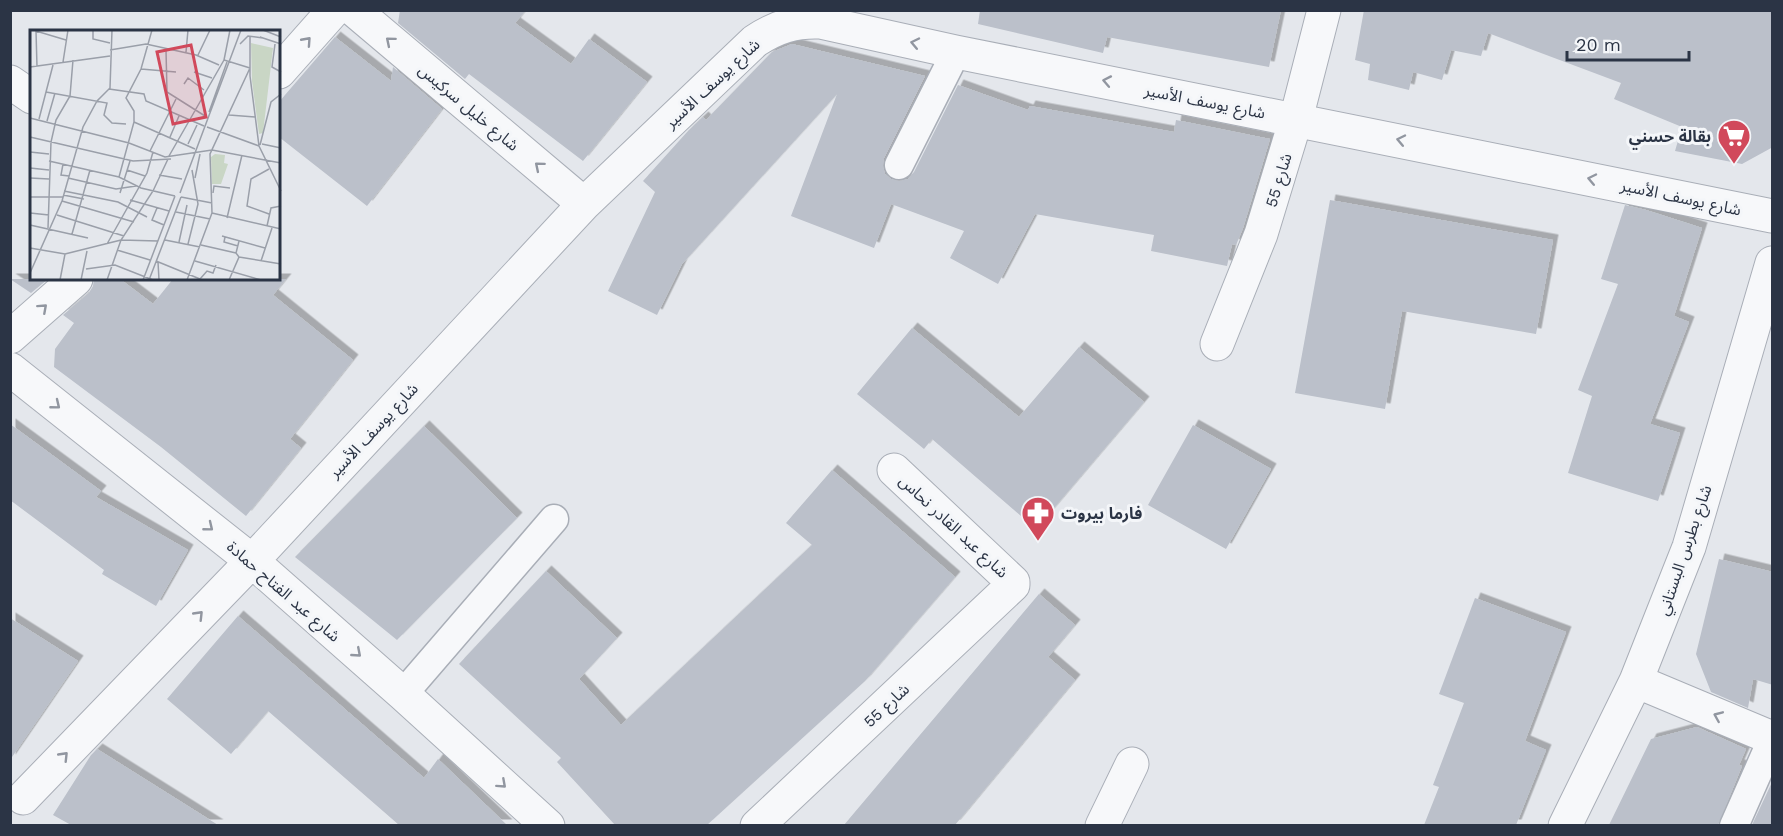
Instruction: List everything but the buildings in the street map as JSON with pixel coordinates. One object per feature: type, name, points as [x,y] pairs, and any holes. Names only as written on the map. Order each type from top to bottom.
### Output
[{"type":"street","points":[[280,71],[334,10]]},
{"type":"street","name":"شارع خليل سركيس","points":[[354,10],[584,204]]},
{"type":"street","name":"شارع 55","points":[[1217,344],[1262,234],[1296,119],[1324,10]]},
{"type":"street","name":"شارع يوسف الأسير","points":[[23,798],[252,561],[584,204],[755,41],[788,18],[820,22],[956,52],[1773,216]]},
{"type":"street","points":[[899,165],[956,52]]},
{"type":"street","points":[[10,82],[30,96]]},
{"type":"street","name":"شارع بطرس البستاني","points":[[1565,825],[1636,681],[1689,547],[1773,263]]},
{"type":"street","points":[[10,337],[75,280]]},
{"type":"street","name":"شارع عبد الفتاح حمادة","points":[[10,369],[252,561],[404,694],[548,825]]},
{"type":"street","name":"شارع عبد القادر نحاس","points":[[894,470],[1013,583]]},
{"type":"street","points":[[404,694],[554,519]]},
{"type":"street","name":"شارع 55","points":[[757,825],[1013,583]]},
{"type":"street","points":[[1636,681],[1773,739],[1734,825]]},
{"type":"street","points":[[1102,825],[1132,764]]},
{"type":"place","name":"بقالة حسني","points":[[1734,165]]},
{"type":"place","name":"فارما بيروت","points":[[1038,542]]}]
